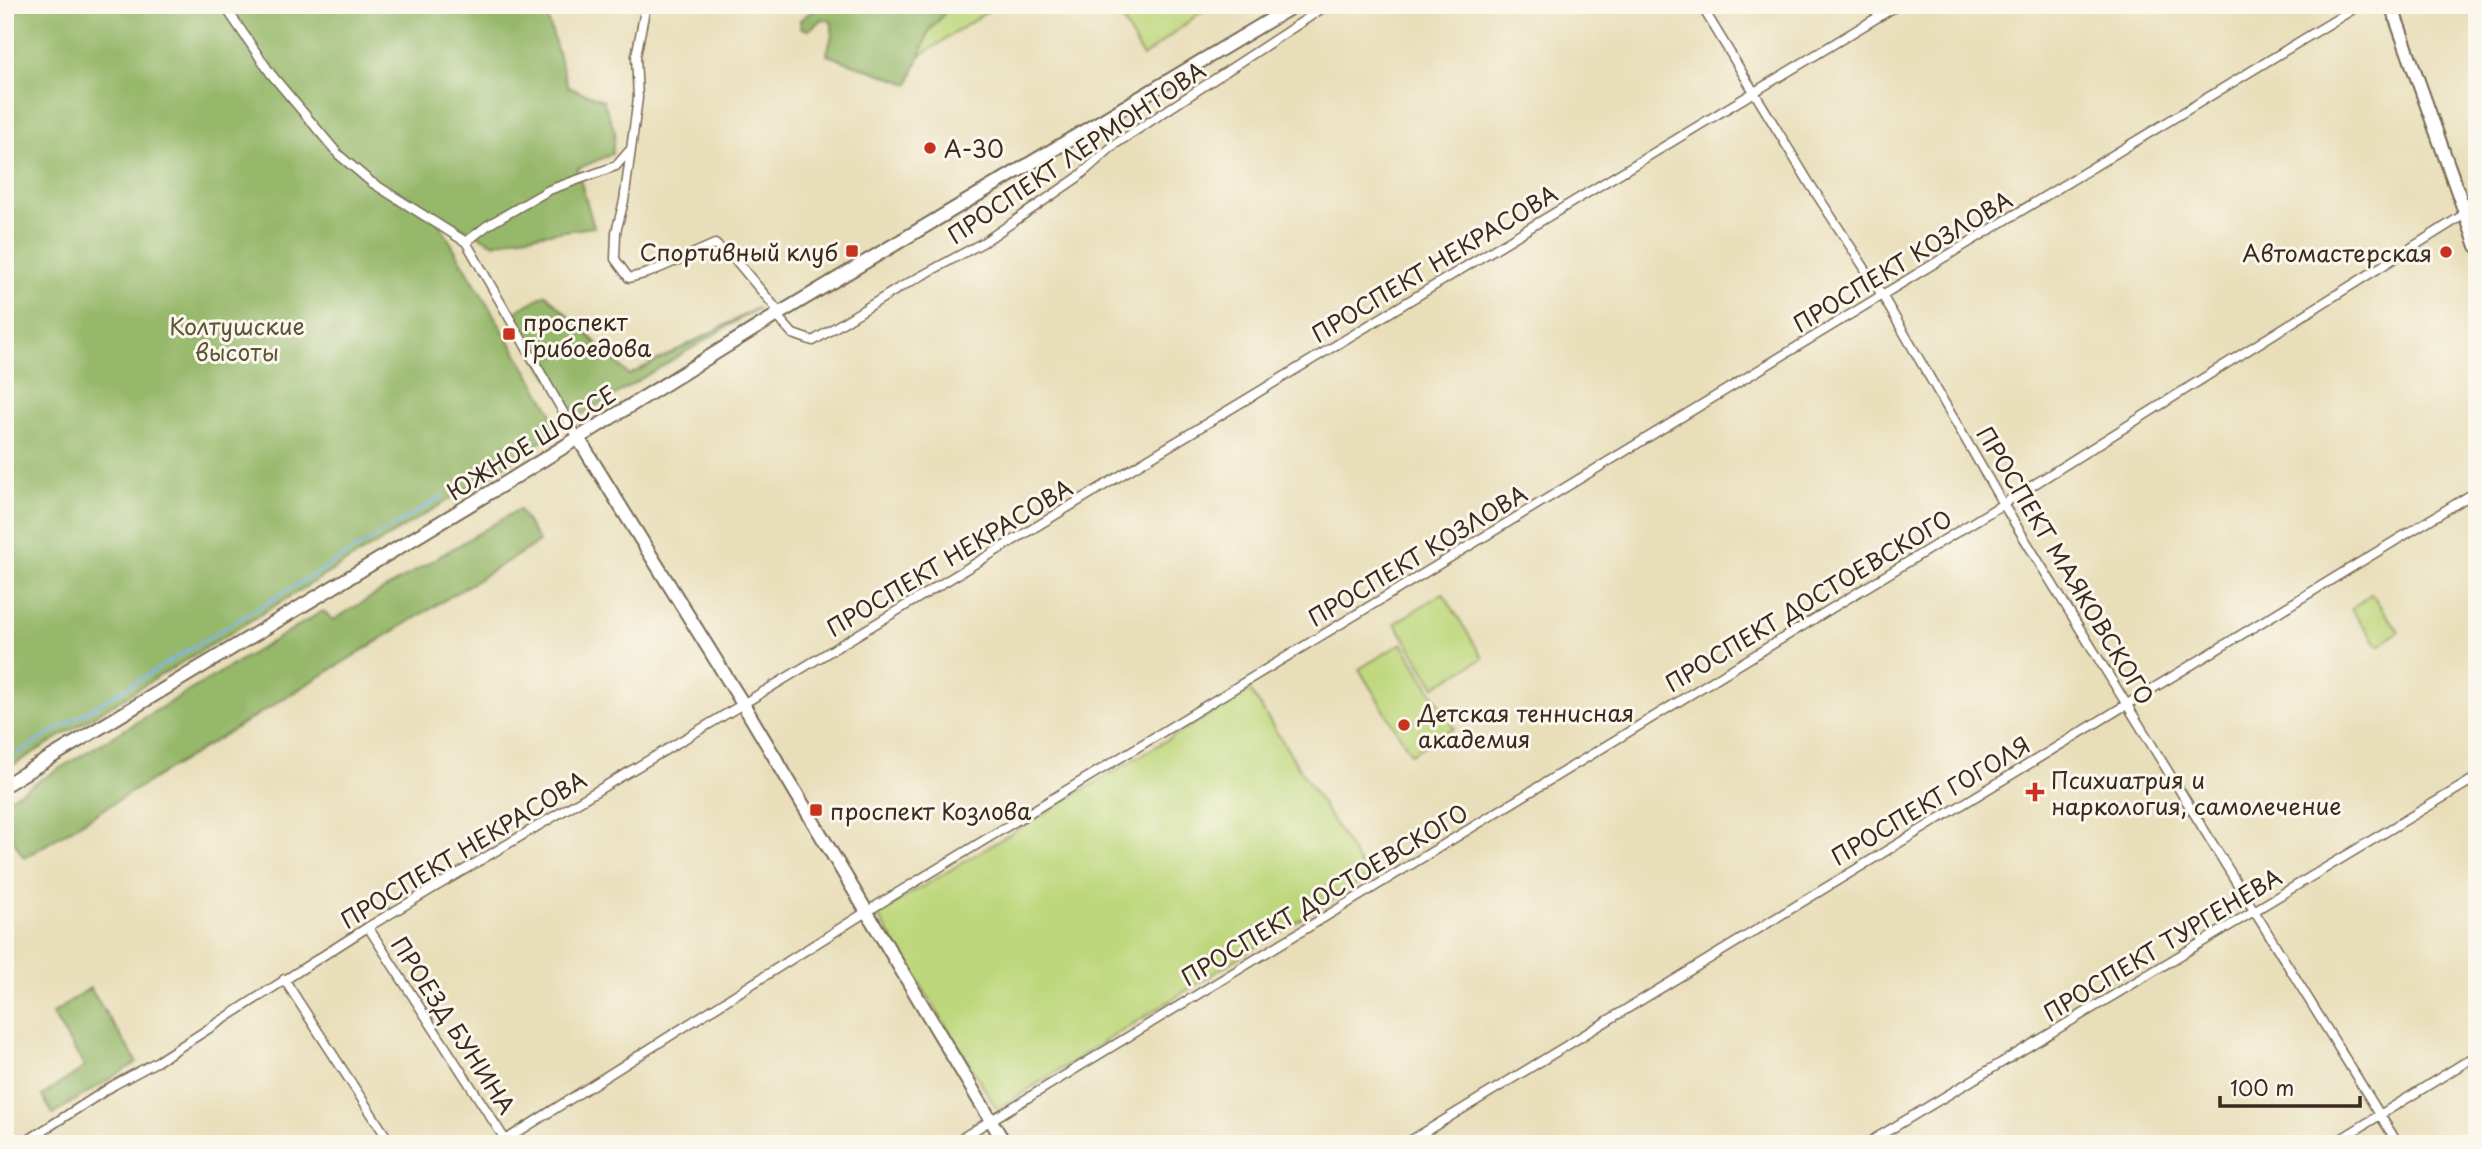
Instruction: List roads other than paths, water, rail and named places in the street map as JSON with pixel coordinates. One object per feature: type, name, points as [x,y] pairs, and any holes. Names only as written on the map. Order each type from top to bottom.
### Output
[{"type":"street","points":[[224,5],[271,74],[339,155],[370,182],[466,242],[578,438],[743,704],[1005,1144]]},
{"type":"street","points":[[466,242],[488,225],[549,190],[617,166],[629,151],[638,98],[636,56],[646,5]]},
{"type":"street","name":"ЮЖНОЕ ШОССЕ","points":[[5,785],[778,314],[1295,5]]},
{"type":"street","name":"ПРОСПЕКТ ЛЕРМОНТОВА","points":[[629,151],[624,201],[616,232],[615,259],[629,278],[648,274],[715,244],[738,263],[793,334],[813,341],[900,288],[984,242],[1077,178],[1114,145],[1320,10],[1320,5]]},
{"type":"street","name":"ПРОСПЕКТ МАЯКОВСКОГО","points":[[1701,5],[1810,184],[1882,295],[2003,504],[2398,1144]]},
{"type":"street","name":"ПРОСПЕКТ НЕКРАСОВА","points":[[22,1144],[368,928],[1898,5]]},
{"type":"street","name":"ПРОСПЕКТ КОЗЛОВА","points":[[504,1142],[866,912],[2360,5]]},
{"type":"street","points":[[2391,5],[2477,246]]},
{"type":"street","name":"ПРОСПЕКТ ДОСТОЕВСКОГО","points":[[952,1144],[2003,504],[2465,214]]},
{"type":"street","name":"ПРОСПЕКТ ГОГОЛЯ","points":[[1405,1144],[2477,491]]},
{"type":"street","name":"ПРОСПЕКТ ТУРГЕНЕВА","points":[[1866,1144],[2477,777]]},
{"type":"street","name":"ПРОЕЗД БУНИНА","points":[[368,928],[504,1142]]},
{"type":"street","points":[[284,979],[391,1144]]},
{"type":"street","points":[[2333,1144],[2477,1055]]},
{"type":"waterway","points":[[5,761],[443,496]]},
{"type":"place","name":"А-30","points":[[930,148]]},
{"type":"place","name":"Спортивный клуб","points":[[852,251]]},
{"type":"place","name":"Автомастерская","points":[[2446,252]]},
{"type":"place","name":"проспект Грибоедова","points":[[509,334]]},
{"type":"place","name":"Детская теннисная академия","points":[[1404,725]]},
{"type":"place","name":"Психиатрия и наркология, самолечение","points":[[2035,792]]},
{"type":"place","name":"проспект Козлова","points":[[816,810]]},
{"type":"park label","name":"Колтушские высоты","points":[[237,338]]}]
